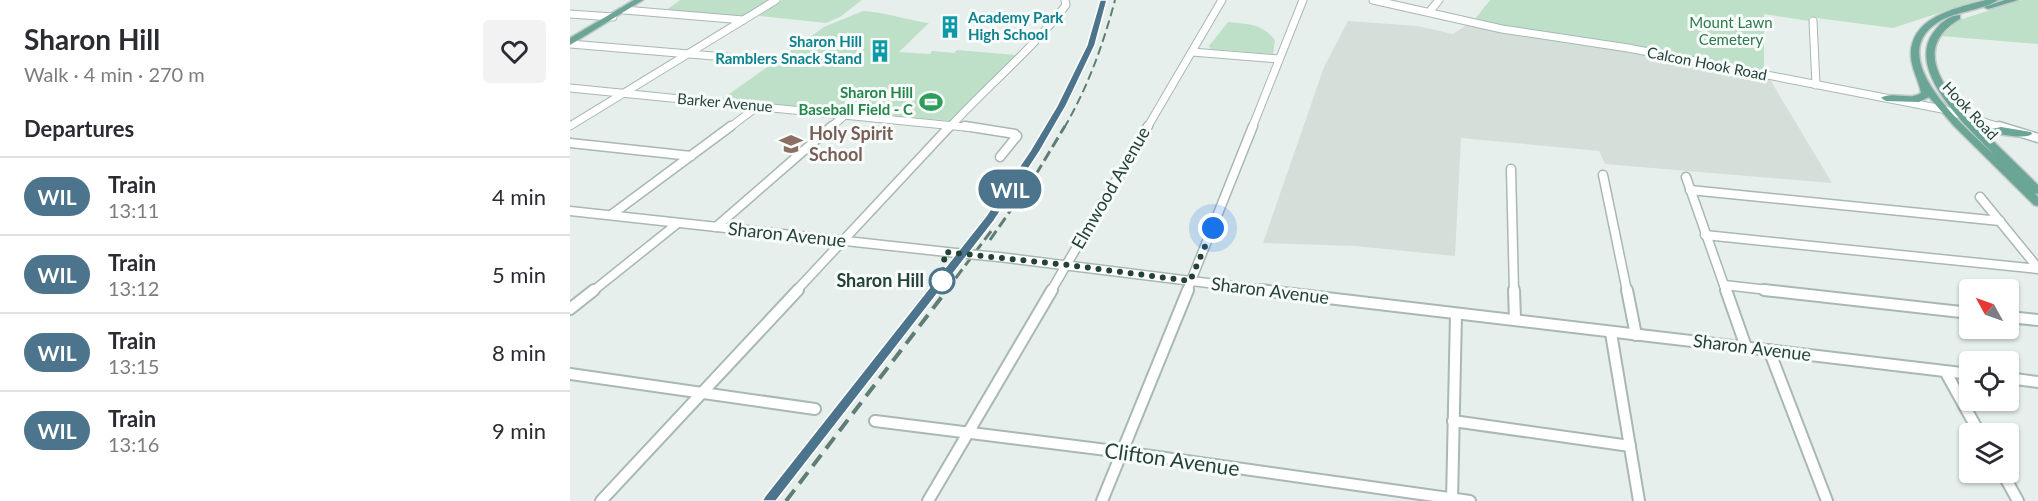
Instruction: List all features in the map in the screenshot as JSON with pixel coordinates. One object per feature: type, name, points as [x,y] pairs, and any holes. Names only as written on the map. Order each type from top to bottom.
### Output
[{"type":"main road","points":[[570,43],[639,0]]},
{"type":"main road","name":"Hook Road","points":[[1994,0],[1945,15],[1923,31],[1917,42],[1915,56],[1919,73],[1942,109],[2038,203]]},
{"type":"main road","name":"Hook Road","points":[[2014,0],[1958,17],[1944,25],[1934,36],[1930,48],[1931,67],[1946,93],[1963,114],[2038,191]]},
{"type":"main road","points":[[1886,98],[1912,100],[1923,97],[1926,90],[1924,81]]},
{"type":"main road","points":[[1985,137],[1987,132],[1995,130],[2027,134]]},
{"type":"street","points":[[570,126],[776,0]]},
{"type":"street","points":[[601,501],[952,124],[1020,57],[1060,13],[1066,5],[1065,0]]},
{"type":"street","name":"Elmwood Avenue","points":[[928,501],[1222,0]]},
{"type":"street","points":[[1102,501],[1124,452],[1303,0]]},
{"type":"street","name":"Calcon Hook Road","points":[[1377,0],[1502,29],[1628,48],[1942,109],[2038,138]]},
{"type":"street","points":[[1430,11],[1439,0]]},
{"type":"street","points":[[624,10],[743,20]]},
{"type":"street","points":[[570,14],[613,17]]},
{"type":"street","points":[[1813,21],[1816,85]]},
{"type":"street","points":[[570,43],[773,61]]},
{"type":"street","points":[[1192,52],[1279,58]]},
{"type":"street","name":"Barker Avenue","points":[[570,88],[952,124],[1015,134],[1017,136],[1000,157]]},
{"type":"street","points":[[611,215],[758,106]]},
{"type":"street","points":[[716,227],[846,114]]},
{"type":"street","points":[[570,143],[691,156]]},
{"type":"street","points":[[1511,169],[1515,320]]},
{"type":"street","points":[[1603,175],[1636,335]]},
{"type":"street","points":[[1686,177],[1746,347]]},
{"type":"street","points":[[1690,190],[2000,221]]},
{"type":"street","points":[[1980,197],[2038,269]]},
{"type":"street","name":"Sharon Avenue","points":[[570,211],[1068,265],[1611,333],[1959,373]]},
{"type":"street","points":[[570,309],[678,223]]},
{"type":"street","points":[[1705,235],[2038,269]]},
{"type":"street","points":[[1724,285],[1959,312]]},
{"type":"street","points":[[1452,500],[1456,314]]},
{"type":"street","points":[[2019,318],[2038,320]]},
{"type":"street","points":[[1611,333],[1639,501]]},
{"type":"street","points":[[1769,350],[1827,501]]},
{"type":"street","points":[[1945,371],[1974,423]]},
{"type":"street","points":[[570,374],[815,409]]},
{"type":"street","points":[[2019,379],[2038,382]]},
{"type":"street","name":"Clifton Avenue","points":[[875,421],[1124,452],[1470,501]]},
{"type":"street","points":[[1453,421],[1630,446]]},
{"type":"street","points":[[2008,483],[2018,501]]},
{"type":"shaded area","points":[[1348,21],[1417,26],[1453,34],[1471,22],[1511,34],[1626,50],[1769,78],[1832,183],[1605,164],[1599,151],[1461,138],[1455,256],[1355,246],[1263,243],[1324,67]]},
{"type":"green space","points":[[680,0],[771,0],[743,17],[665,11]]},
{"type":"green space","points":[[782,0],[862,0],[840,17],[826,23],[759,16]]},
{"type":"green space","name":"Mount Lawn Cemetery","points":[[1490,0],[1979,0],[1893,28],[1809,17],[1809,21],[1764,14],[1764,72],[1617,42],[1529,31],[1475,19]]},
{"type":"green space","points":[[2022,0],[2038,0],[2038,44],[1941,36],[1959,20]]},
{"type":"green space","points":[[863,11],[929,23],[899,52],[930,54],[932,51],[954,53],[957,50],[1016,55],[952,121],[722,99],[824,27]]},
{"type":"green space","points":[[1228,22],[1242,23],[1265,31],[1275,40],[1273,54],[1211,49],[1209,46]]},
{"type":"railway","points":[[1049,128],[1091,45],[1104,0]]},
{"type":"railway","points":[[1064,128],[1094,66],[1115,0]]},
{"type":"railway","points":[[934,291],[990,219],[1050,126]]},
{"type":"railway","points":[[990,240],[1038,171],[1065,126]]},
{"type":"railway","points":[[946,291],[992,230]]},
{"type":"railway","points":[[770,501],[935,290]]},
{"type":"railway","points":[[786,501],[947,290]]},
{"type":"train","name":"WIL","points":[[770,501],[990,219],[1062,106],[1091,45],[1104,0]]},
{"type":"place","name":"Academy Park High School","points":[[950,27]]},
{"type":"place","name":"Sharon Hill Ramblers Snack Stand","points":[[880,51]]},
{"type":"place","name":"Sharon Hill Baseball Field - C","points":[[931,102]]},
{"type":"place","name":"Holy Spirit School","points":[[791,144]]},
{"type":"place","name":"Sharon Hill","points":[[942,281]]},
{"type":"route","points":[[942,281],[945,252],[1190,281],[1213,228]]}]
